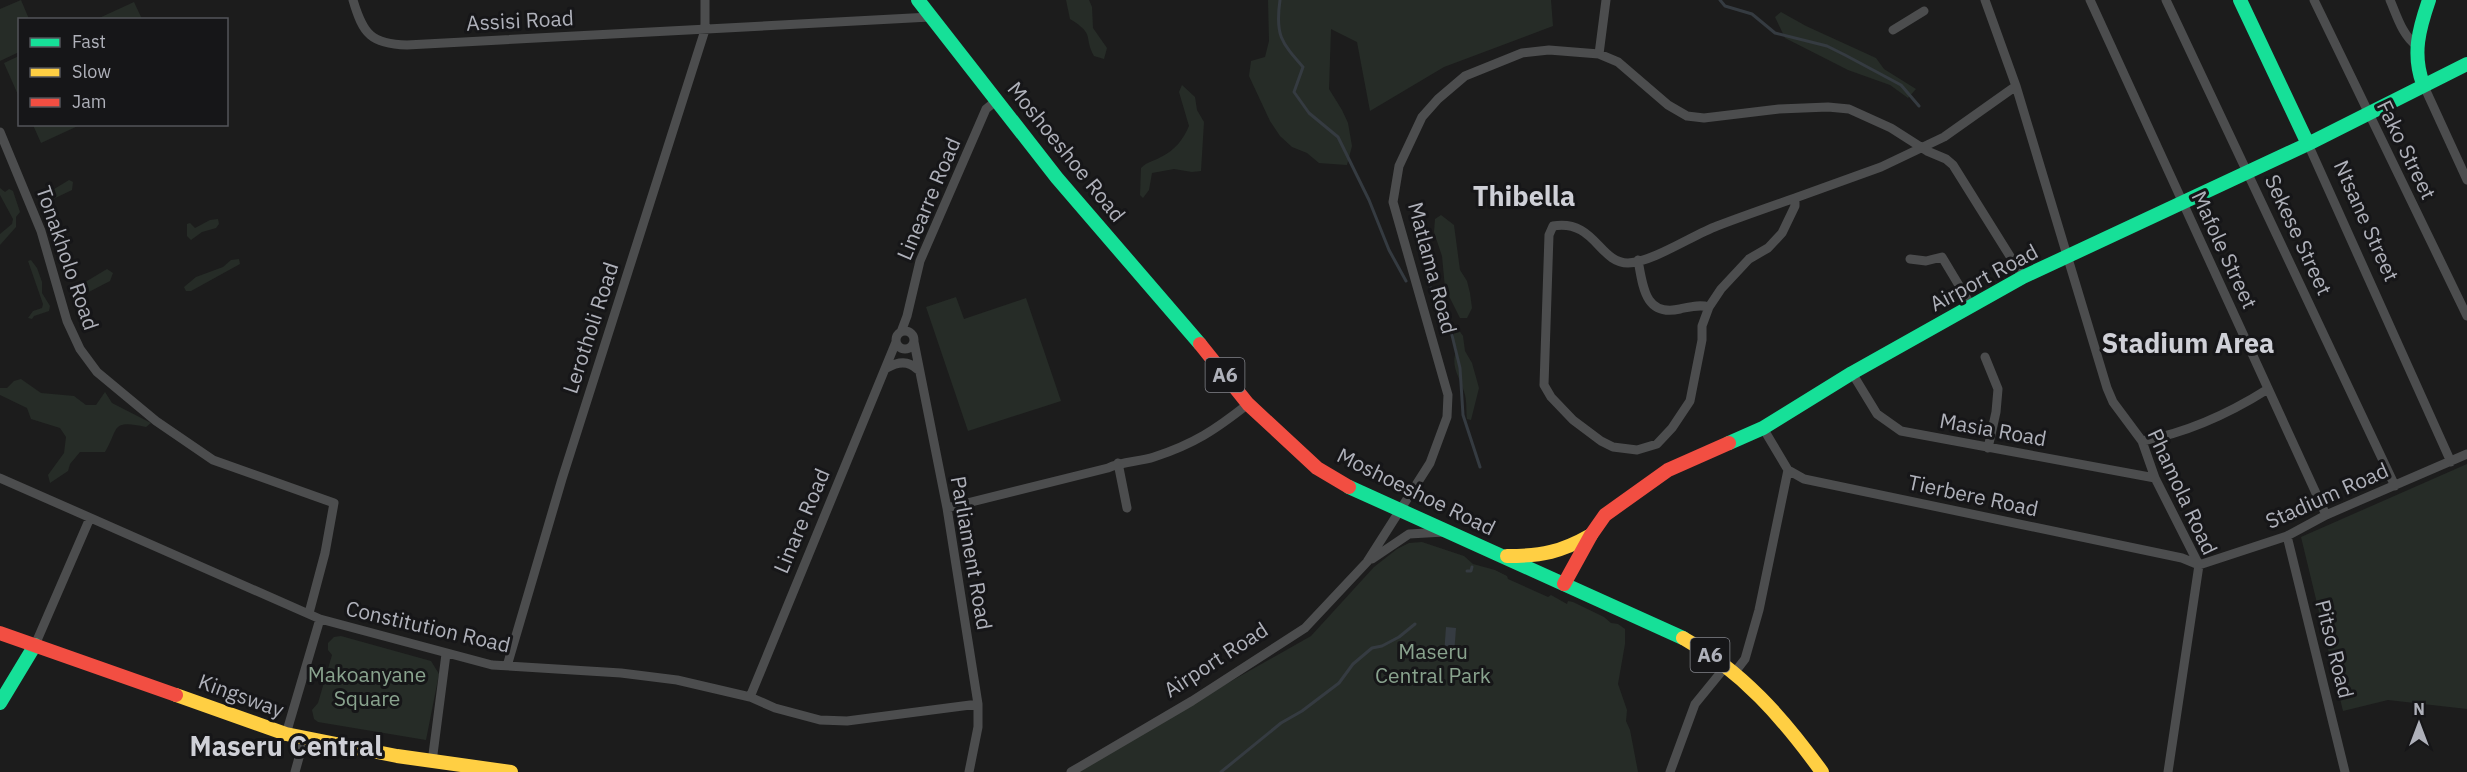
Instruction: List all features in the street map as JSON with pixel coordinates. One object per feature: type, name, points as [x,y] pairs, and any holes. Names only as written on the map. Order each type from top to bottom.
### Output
[{"type":"main road","name":"Moshoeshoe Road","points":[[918,0],[1057,178],[1200,344],[1248,404],[1317,468],[1354,491],[1667,629],[1704,650],[1731,669],[1795,735],[1822,772]]},
{"type":"main road","name":"Ntsane Street","points":[[2240,0],[2308,144]]},
{"type":"main road","points":[[2423,84],[2417,70],[2417,46],[2418,33],[2429,0]]},
{"type":"main road","name":"Airport Road","points":[[1564,584],[1591,535],[1605,515],[1668,470],[1763,428],[1852,373],[2023,277],[2183,204],[2467,64]]},
{"type":"main road","points":[[1501,556],[1545,556],[1566,550],[1591,535]]},
{"type":"main road","name":"Kingsway","points":[[0,633],[286,734],[305,735],[357,748],[432,762],[511,772]]},
{"type":"main road","points":[[0,703],[34,645]]},
{"type":"street","name":"Assisi Road","points":[[353,0],[359,21],[366,32],[377,40],[391,45],[930,17]]},
{"type":"street","name":"Lerotholi Road","points":[[507,666],[556,498],[705,30],[705,0]]},
{"type":"street","points":[[1599,54],[1606,0]]},
{"type":"street","name":"Phamola Road","points":[[1986,0],[2016,86],[2106,387],[2113,402],[2142,441],[2155,478],[2199,565],[2168,772]]},
{"type":"street","name":"Mafole Street","points":[[2090,0],[2326,515]]},
{"type":"street","name":"Sekese Street","points":[[2166,0],[2395,486]]},
{"type":"street","name":"Fako Street","points":[[2314,0],[2467,316]]},
{"type":"street","points":[[2390,0],[2403,30],[2410,41],[2417,46]]},
{"type":"street","points":[[1893,30],[1924,11]]},
{"type":"street","name":"Matlama Road","points":[[1367,562],[1430,463],[1447,417],[1448,395],[1393,202],[1398,166],[1422,117],[1438,99],[1466,76],[1522,53],[1549,51],[1599,54],[1617,62],[1668,105],[1687,116],[1704,118],[1809,108],[1849,109],[1891,128],[1953,165],[2023,277]]},
{"type":"street","points":[[2423,84],[2467,180]]},
{"type":"street","points":[[1795,198],[1795,206],[1782,234],[1768,248],[1749,260],[1720,289],[1709,307],[1702,326],[1702,340],[1690,401],[1672,428],[1657,444],[1637,450],[1613,447],[1573,420],[1551,398],[1544,385],[1549,235],[1553,226],[1582,230],[1594,238],[1615,260],[1628,263],[1638,260],[1715,226],[1881,167],[1944,137],[2016,86]]},
{"type":"street","name":"Linearre Road","points":[[901,332],[908,316],[920,261],[986,109],[996,101]]},
{"type":"street","name":"Tonakholo Road","points":[[0,132],[41,231],[67,321],[80,349],[97,372],[156,421],[213,460],[334,503],[325,553],[309,613]]},
{"type":"street","name":"Ntsane Street","points":[[2308,144],[2451,462]]},
{"type":"street","points":[[1910,259],[1926,261],[1942,257],[1968,296],[1972,307]]},
{"type":"street","points":[[1638,260],[1643,289],[1654,308],[1664,312],[1693,306],[1709,307]]},
{"type":"street","name":"Linearre Road","points":[[908,316],[913,338]]},
{"type":"street","points":[[907,331],[913,338],[911,346],[901,346],[897,336],[901,332],[907,331]]},
{"type":"street","name":"Parliament Road","points":[[913,338],[915,367],[947,508],[978,704],[978,727],[969,772]]},
{"type":"street","name":"Parliament Road","points":[[901,346],[915,367]]},
{"type":"street","name":"Linare Road","points":[[750,697],[791,592],[889,364],[901,346]]},
{"type":"street","points":[[1985,357],[1998,389],[1996,412],[1988,448]]},
{"type":"street","points":[[889,364],[901,362],[915,367]]},
{"type":"street","name":"Masia Road","points":[[1852,373],[1877,414],[1901,431],[2155,478]]},
{"type":"street","points":[[2142,441],[2188,429],[2243,405],[2268,390]]},
{"type":"street","points":[[947,508],[1183,448],[1212,433],[1248,404]]},
{"type":"street","points":[[1670,772],[1695,704],[1731,669],[1745,659],[1759,610],[1788,470],[1763,428]]},
{"type":"street","name":"Stadium Road","points":[[2199,565],[2287,536],[2326,515],[2467,454]]},
{"type":"street","points":[[1118,463],[1128,508]]},
{"type":"street","name":"Tierbere Road","points":[[1788,470],[1804,479],[2182,558],[2199,565]]},
{"type":"street","name":"Constitution Road","points":[[0,478],[320,619],[492,665],[621,673],[677,680],[750,697],[794,714],[820,720],[847,721],[978,704]]},
{"type":"street","points":[[34,645],[90,518]]},
{"type":"street","points":[[1367,562],[1408,534],[1448,532]]},
{"type":"street","name":"Pitso Road","points":[[2287,536],[2345,772]]},
{"type":"street","name":"Airport Road","points":[[1071,772],[1192,702],[1305,628],[1367,562]]},
{"type":"street","points":[[286,734],[320,619]]},
{"type":"street","points":[[432,762],[446,654]]},
{"type":"street","points":[[295,772],[305,735]]},
{"type":"green space","points":[[21,0],[29,18],[18,18],[18,52],[0,61],[0,9]]},
{"type":"green space","points":[[1066,0],[1089,0],[1092,7],[1093,28],[1107,48],[1104,59],[1094,56],[1086,32],[1070,19]]},
{"type":"green space","points":[[1268,0],[1551,0],[1553,26],[1444,67],[1370,111],[1357,42],[1331,29],[1329,89],[1348,123],[1352,146],[1347,165],[1319,163],[1307,153],[1292,147],[1280,136],[1270,121],[1249,76],[1251,61],[1265,57],[1269,41]]},
{"type":"green space","points":[[134,2],[142,18],[99,18]]},
{"type":"green space","points":[[1781,12],[1876,58],[1884,69],[1916,89],[1908,98],[1890,85],[1848,70],[1785,38],[1775,17]]},
{"type":"green space","points":[[18,56],[18,95],[4,63]]},
{"type":"green space","points":[[1182,85],[1195,97],[1197,110],[1204,122],[1201,171],[1174,169],[1152,173],[1149,190],[1143,198],[1140,195],[1141,168],[1174,148],[1189,126],[1179,92]]},
{"type":"green space","points":[[33,126],[78,126],[41,143]]},
{"type":"green space","points":[[69,180],[73,182],[72,190],[51,200],[44,200],[46,194]]},
{"type":"green space","points":[[0,188],[5,192],[9,189],[13,191],[20,212],[16,217],[16,227],[0,245],[0,234],[12,224],[13,219],[0,195]]},
{"type":"green space","points":[[1441,215],[1454,225],[1460,270],[1467,281],[1470,293],[1472,308],[1467,318],[1460,318],[1445,288],[1442,256],[1434,232],[1435,219]]},
{"type":"green space","points":[[218,219],[219,224],[216,228],[202,232],[191,240],[187,236],[187,224],[190,223],[195,228],[210,220]]},
{"type":"green space","points":[[239,259],[240,264],[191,291],[186,291],[184,287],[196,277],[223,267],[231,260]]},
{"type":"green space","points":[[31,260],[37,268],[42,282],[42,293],[50,306],[49,311],[34,316],[32,319],[28,318],[33,311],[42,308],[43,304],[28,261]]},
{"type":"green space","points":[[107,269],[113,273],[110,281],[81,296],[77,295],[77,287]]},
{"type":"green space","points":[[956,297],[964,319],[1026,298],[1061,401],[968,431],[926,307]]},
{"type":"green space","points":[[1458,329],[1463,336],[1465,351],[1472,363],[1479,388],[1471,420],[1467,419],[1465,395],[1454,361],[1457,349],[1453,342],[1454,333]]},
{"type":"green space","points":[[21,379],[41,393],[74,396],[86,405],[96,405],[105,392],[112,403],[151,423],[146,427],[121,425],[117,428],[105,452],[80,452],[70,464],[68,471],[50,483],[48,475],[64,453],[66,437],[60,428],[31,419],[27,408],[0,395],[0,388],[7,388],[14,381]]},
{"type":"green space","points":[[2467,464],[2467,709],[2388,700],[2343,711],[2301,537]]},
{"type":"green space","name":"Maseru Central Park","points":[[1422,542],[1464,556],[1473,564],[1495,570],[1507,576],[1508,579],[1548,597],[1551,595],[1567,604],[1568,601],[1573,602],[1625,629],[1625,644],[1618,684],[1627,710],[1626,721],[1630,730],[1638,772],[1071,772],[1311,636],[1374,567],[1397,549],[1409,543]]},
{"type":"green space","name":"Makoanyane Square","points":[[341,636],[431,661],[439,674],[426,740],[318,722],[314,719],[312,710],[318,703],[332,655],[328,650],[328,643],[334,637]]},
{"type":"shaded area","points":[[1446,627],[1456,628],[1454,655],[1444,655]]},
{"type":"waterway","points":[[1280,0],[1278,22],[1281,37],[1289,51],[1303,67],[1294,92],[1309,113],[1338,137],[1369,200],[1389,250],[1406,281]]},
{"type":"waterway","points":[[1720,0],[1725,6],[1752,14],[1775,33],[1827,46],[1845,55],[1901,85],[1919,106]]},
{"type":"waterway","points":[[1431,288],[1450,327],[1460,368],[1463,415],[1480,467]]},
{"type":"waterway","points":[[1467,571],[1471,571],[1472,567]]},
{"type":"waterway","points":[[1221,772],[1281,723],[1302,711],[1339,683],[1353,664],[1372,648],[1382,646],[1399,637],[1415,624]]},
{"type":"traffic: fast","points":[[918,0],[1057,178],[1200,344]]},
{"type":"traffic: fast","points":[[2240,0],[2308,144]]},
{"type":"traffic: fast","points":[[2423,84],[2417,52],[2422,21],[2429,0]]},
{"type":"traffic: fast","points":[[1729,443],[1763,428],[1852,373],[2023,277],[2308,144],[2467,64]]},
{"type":"traffic: fast","points":[[1349,487],[1683,638]]},
{"type":"traffic: fast","points":[[0,703],[35,645]]},
{"type":"traffic: slow","points":[[1507,556],[1551,552],[1591,535]]},
{"type":"traffic: slow","points":[[1683,638],[1724,665],[1760,697],[1822,772]]},
{"type":"traffic: slow","points":[[176,695],[286,734],[397,756],[511,772]]},
{"type":"traffic: jam","points":[[1200,344],[1248,404],[1317,468],[1349,487]]},
{"type":"traffic: jam","points":[[1564,584],[1591,535],[1605,515],[1668,470],[1729,443]]},
{"type":"traffic: jam","points":[[0,633],[176,695]]},
{"type":"district","name":"Thibella","points":[[1524,197]]},
{"type":"district","name":"Stadium Area","points":[[2188,344]]},
{"type":"district","name":"Maseru Central","points":[[286,747]]}]
